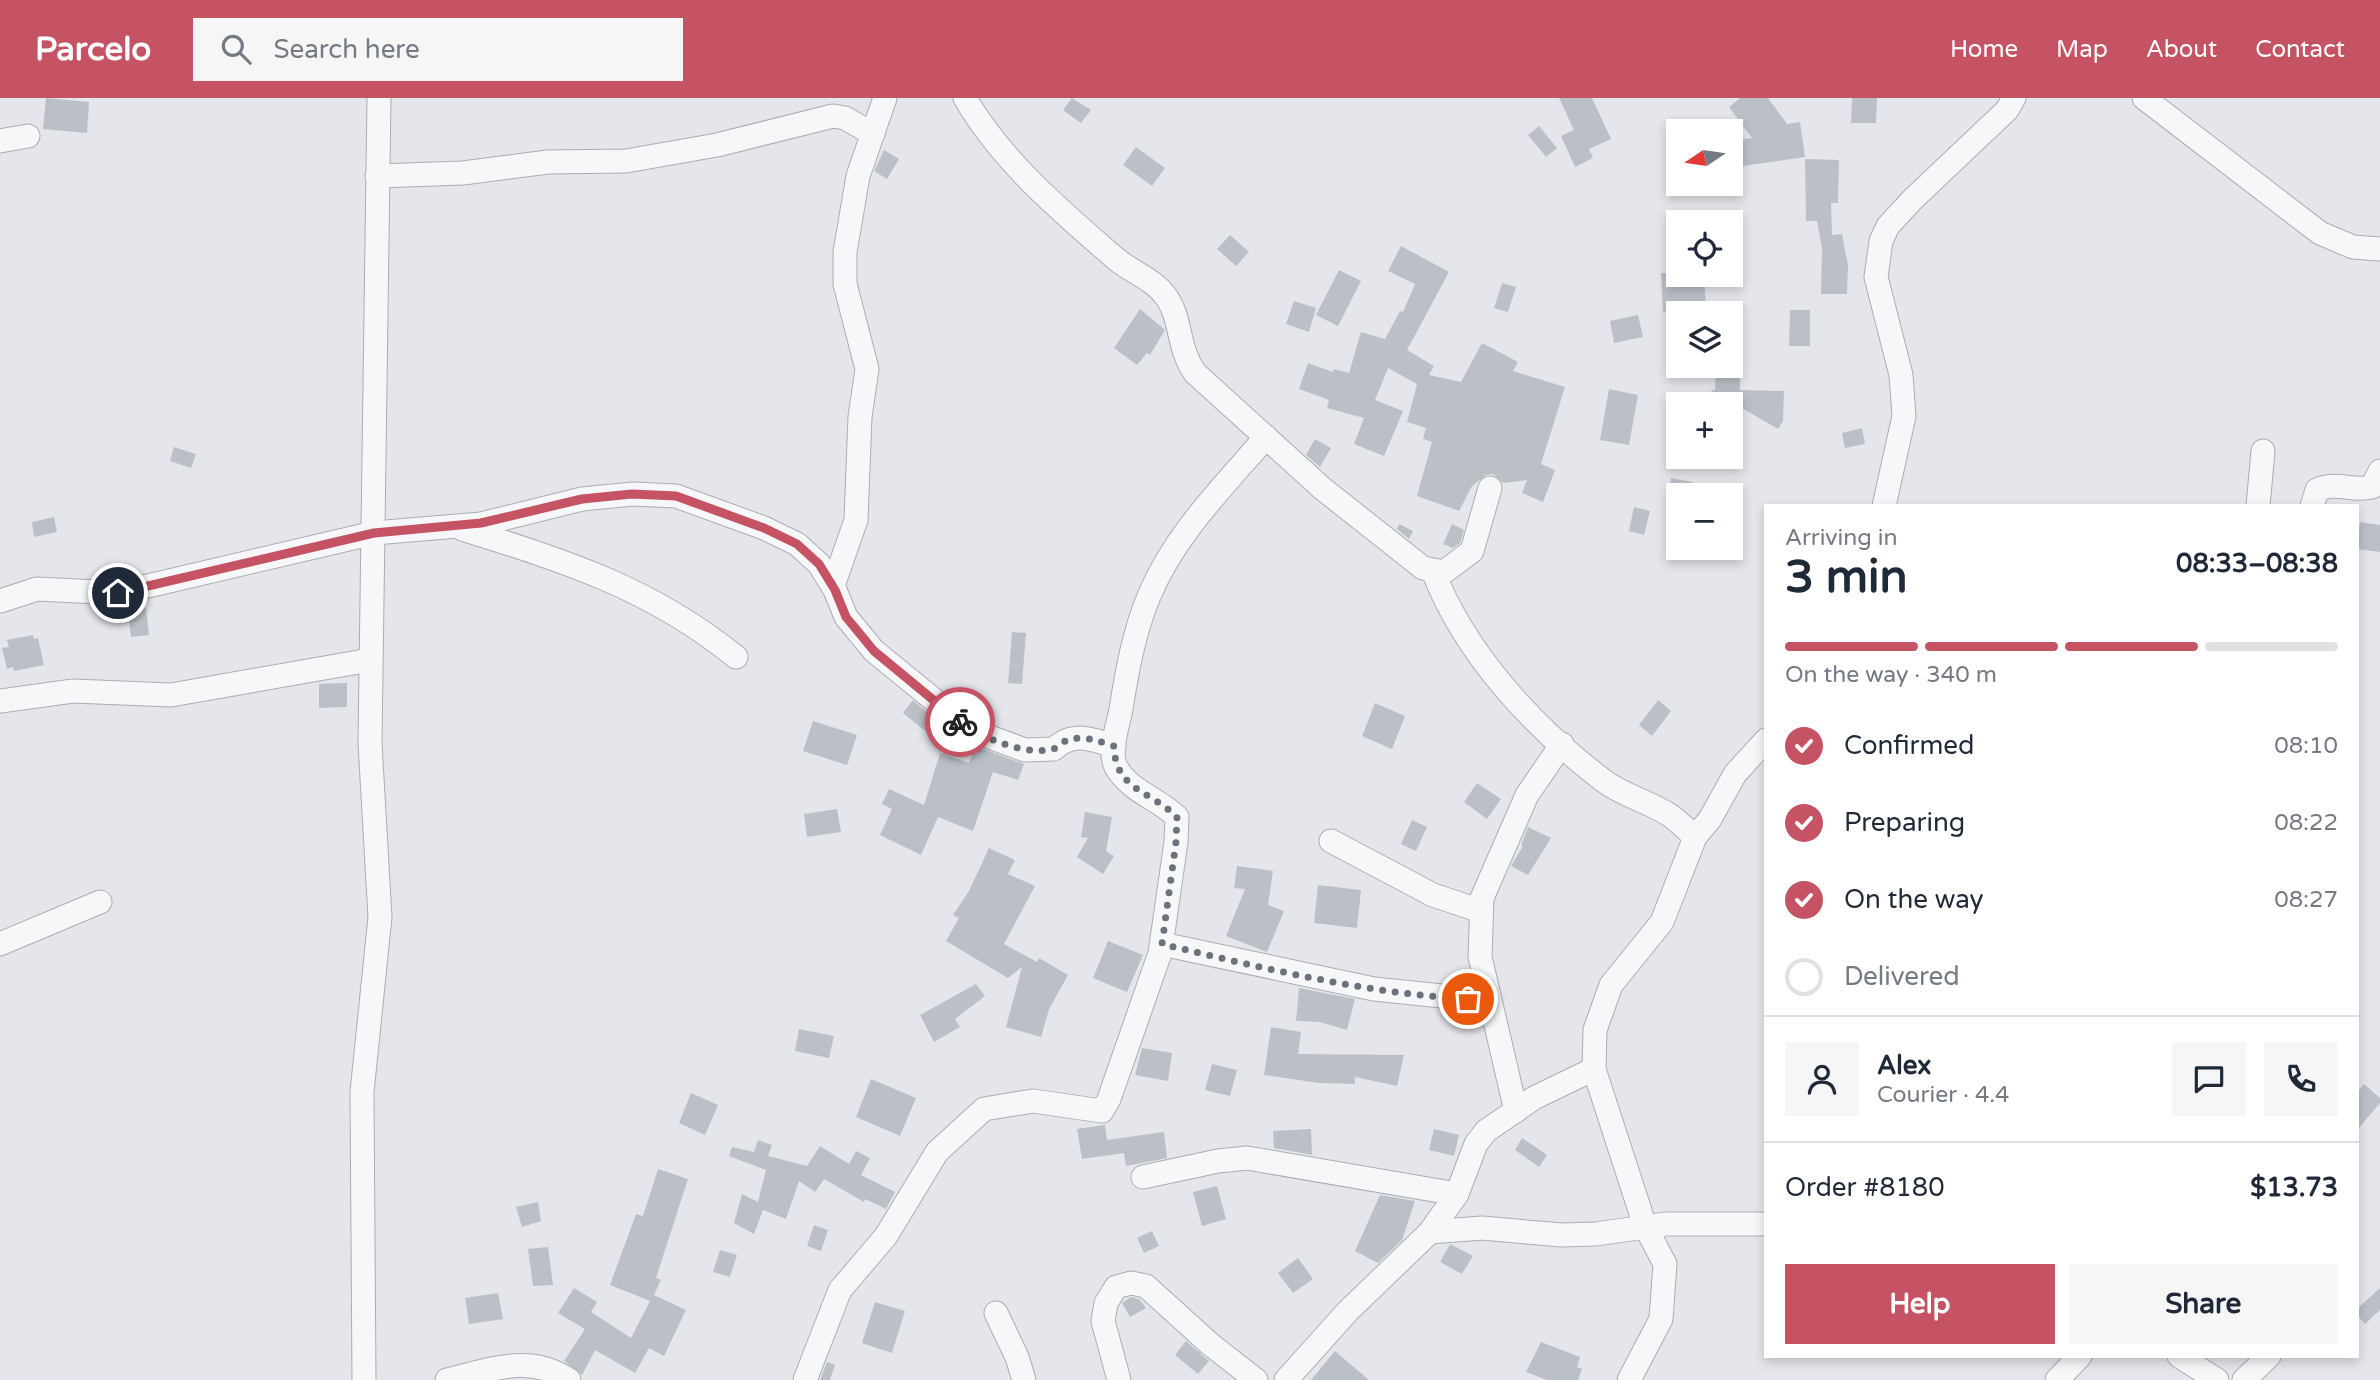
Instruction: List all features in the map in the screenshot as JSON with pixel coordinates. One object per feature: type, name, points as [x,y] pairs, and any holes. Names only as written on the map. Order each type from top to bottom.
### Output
[{"type":"street","points":[[365,1380],[362,1092],[380,916],[370,743],[379,98]]},
{"type":"street","points":[[833,586],[856,520],[860,417],[867,369],[845,284],[845,252],[858,176],[885,98]]},
{"type":"street","points":[[965,98],[1041,194],[1122,264],[1152,281],[1168,299],[1184,356],[1195,373],[1323,489],[1423,568],[1444,572],[1472,551],[1490,488]]},
{"type":"street","points":[[1884,504],[1904,416],[1901,375],[1876,277],[1881,241],[1888,226],[1913,199],[2007,110],[2014,98]]},
{"type":"street","points":[[2144,98],[2320,233],[2353,247],[2380,249]]},
{"type":"street","points":[[377,176],[463,173],[548,162],[626,161],[717,145],[833,116],[845,118],[873,134]]},
{"type":"street","points":[[0,141],[28,136]]},
{"type":"street","points":[[805,1380],[840,1290],[886,1236],[937,1152],[984,1109],[1034,1101],[1090,1112],[1102,1111],[1109,1099],[1162,944],[1176,842],[1177,817],[1167,807],[1134,789],[1114,765],[1114,746],[1130,657],[1150,596],[1194,520],[1266,437]]},
{"type":"street","points":[[2258,504],[2263,451]]},
{"type":"street","points":[[2313,504],[2317,490],[2325,486],[2372,487],[2380,471]]},
{"type":"street","points":[[0,601],[37,589],[118,593],[374,533],[481,523],[582,499],[632,494],[676,496],[764,528],[797,544],[819,564],[833,586],[846,617],[874,651],[971,730],[1025,750],[1054,749],[1063,740],[1074,736],[1114,746]]},
{"type":"street","points":[[455,526],[571,564],[652,598],[679,614],[736,657]]},
{"type":"street","points":[[1433,571],[1444,597],[1471,641],[1515,701],[1605,782],[1670,816],[1695,837]]},
{"type":"street","points":[[0,701],[73,691],[171,695],[370,660]]},
{"type":"street","points":[[1629,1380],[1661,1319],[1665,1264],[1645,1226],[1594,1069],[1595,1030],[1611,985],[1662,922],[1695,837],[1710,820],[1735,774],[1764,742]]},
{"type":"street","points":[[1516,1111],[1480,957],[1482,898],[1527,795],[1562,744]]},
{"type":"street","points":[[1331,841],[1433,895],[1481,911]]},
{"type":"street","points":[[0,944],[100,902]]},
{"type":"street","points":[[1162,944],[1363,987],[1423,996],[1490,1001]]},
{"type":"street","points":[[1286,1380],[1348,1311],[1430,1232],[1457,1194],[1476,1144],[1486,1131],[1534,1098],[1594,1069]]},
{"type":"street","points":[[1143,1177],[1218,1161],[1247,1158],[1457,1194]]},
{"type":"street","points":[[1430,1232],[1482,1228],[1562,1235],[1596,1234],[1645,1226],[1764,1224]]},
{"type":"street","points":[[1119,1380],[1103,1321],[1106,1303],[1116,1287],[1131,1283],[1146,1286],[1210,1344],[1256,1380]]},
{"type":"street","points":[[996,1313],[1017,1357],[1024,1380]]},
{"type":"street","points":[[2057,1380],[2078,1358]]},
{"type":"street","points":[[2182,1358],[2217,1380]]},
{"type":"street","points":[[2244,1380],[2267,1358]]},
{"type":"street","points":[[447,1380],[503,1367],[536,1364],[569,1380]]},
{"type":"building","points":[[46,98],[89,102],[87,133],[43,129]]},
{"type":"building","points":[[1072,98],[1091,110],[1081,123],[1063,110]]},
{"type":"building","points":[[1559,98],[1592,98],[1611,139],[1589,149],[1593,158],[1575,167],[1561,136],[1574,130]]},
{"type":"building","points":[[1740,98],[1768,98],[1787,124],[1800,122],[1805,157],[1743,166],[1743,139],[1752,138],[1743,126],[1743,119],[1738,119],[1729,107]]},
{"type":"building","points":[[1852,98],[1877,98],[1876,123],[1851,123]]},
{"type":"building","points":[[1539,126],[1557,148],[1546,157],[1528,135]]},
{"type":"building","points":[[1136,147],[1165,168],[1152,186],[1123,165]]},
{"type":"building","points":[[884,150],[899,159],[887,179],[874,171]]},
{"type":"building","points":[[1805,159],[1839,160],[1838,203],[1831,203],[1832,235],[1842,234],[1848,265],[1847,294],[1821,294],[1822,249],[1817,221],[1806,221]]},
{"type":"building","points":[[1230,235],[1249,252],[1236,266],[1217,249]]},
{"type":"building","points":[[1401,246],[1449,272],[1407,350],[1434,366],[1429,375],[1461,382],[1482,343],[1518,362],[1513,371],[1565,387],[1541,464],[1555,470],[1543,502],[1522,493],[1527,480],[1503,483],[1493,474],[1486,475],[1472,486],[1459,511],[1417,496],[1432,442],[1423,439],[1426,428],[1407,422],[1417,384],[1388,368],[1375,400],[1403,411],[1384,456],[1354,444],[1364,418],[1327,408],[1329,400],[1299,389],[1308,363],[1333,372],[1334,369],[1349,373],[1361,332],[1385,339],[1400,311],[1403,312],[1415,284],[1388,271]]},
{"type":"building","points":[[1339,270],[1361,281],[1338,326],[1316,315]]},
{"type":"building","points":[[1661,273],[1666,273],[1666,287],[1705,287],[1705,301],[1666,301],[1666,312],[1663,312]]},
{"type":"building","points":[[1502,283],[1516,287],[1508,312],[1494,308]]},
{"type":"building","points":[[1294,301],[1316,308],[1309,332],[1286,324]]},
{"type":"building","points":[[1140,309],[1165,330],[1150,355],[1147,353],[1137,365],[1114,348]]},
{"type":"building","points":[[1790,310],[1810,310],[1810,346],[1789,346]]},
{"type":"building","points":[[1638,315],[1643,337],[1614,343],[1610,321]]},
{"type":"building","points":[[1716,378],[1740,378],[1740,390],[1784,391],[1783,421],[1778,429],[1743,409],[1743,392],[1710,390],[1715,390]]},
{"type":"building","points":[[1609,389],[1638,395],[1629,445],[1600,440]]},
{"type":"building","points":[[1862,428],[1865,444],[1845,448],[1842,433]]},
{"type":"building","points":[[1315,439],[1331,448],[1320,467],[1306,455]]},
{"type":"building","points":[[174,447],[196,454],[191,468],[170,461]]},
{"type":"building","points":[[1671,478],[1693,482],[1693,483],[1670,483]]},
{"type":"building","points":[[1634,507],[1650,511],[1644,535],[1629,531]]},
{"type":"building","points":[[54,517],[57,532],[34,537],[32,522]]},
{"type":"building","points":[[2360,522],[2380,525],[2380,552],[2359,549]]},
{"type":"building","points":[[1399,524],[1413,531],[1409,539],[1397,529]]},
{"type":"building","points":[[1452,524],[1464,530],[1460,543],[1453,548],[1443,544]]},
{"type":"building","points":[[146,608],[149,635],[131,637],[128,610]]},
{"type":"building","points":[[1012,632],[1026,633],[1022,684],[1008,683]]},
{"type":"building","points":[[33,635],[34,639],[38,638],[44,665],[14,671],[13,667],[7,669],[2,648],[9,647],[7,640]]},
{"type":"building","points":[[347,683],[347,707],[319,708],[319,684]]},
{"type":"building","points":[[913,700],[937,721],[928,733],[903,713]]},
{"type":"building","points":[[1658,700],[1671,711],[1652,736],[1639,725]]},
{"type":"building","points":[[1375,703],[1405,716],[1392,749],[1362,736]]},
{"type":"building","points":[[813,721],[857,735],[847,765],[803,751]]},
{"type":"building","points":[[975,746],[1024,764],[1018,780],[993,772],[973,831],[938,817],[921,855],[880,835],[892,809],[882,804],[889,789],[924,805],[940,753],[969,763]]},
{"type":"building","points":[[1477,783],[1501,799],[1487,819],[1464,802]]},
{"type":"building","points":[[837,809],[841,832],[807,837],[804,814]]},
{"type":"building","points":[[1085,812],[1112,817],[1106,851],[1114,856],[1103,874],[1077,857],[1088,838],[1081,837]]},
{"type":"building","points":[[1412,820],[1427,827],[1416,851],[1401,844]]},
{"type":"building","points":[[1528,827],[1551,838],[1528,875],[1511,866],[1523,846],[1521,845]]},
{"type":"building","points":[[989,848],[1015,860],[1008,874],[1035,886],[1004,944],[1037,962],[1039,958],[1068,975],[1049,1009],[1041,1037],[1006,1027],[1022,967],[1008,978],[946,941],[959,918],[953,915],[969,891]]},
{"type":"building","points":[[1237,866],[1273,871],[1268,905],[1284,911],[1267,952],[1226,936],[1245,889],[1234,888]]},
{"type":"building","points":[[1318,885],[1361,890],[1357,928],[1314,923]]},
{"type":"building","points":[[1108,941],[1143,955],[1127,992],[1093,978]]},
{"type":"building","points":[[976,984],[985,996],[955,1019],[960,1027],[934,1042],[920,1015]]},
{"type":"building","points":[[1299,988],[1355,999],[1347,1030],[1320,1022],[1296,1021]]},
{"type":"building","points":[[1271,1027],[1301,1032],[1298,1054],[1404,1055],[1397,1086],[1355,1077],[1355,1084],[1319,1083],[1264,1075]]},
{"type":"building","points":[[799,1029],[834,1036],[829,1058],[795,1051]]},
{"type":"building","points":[[1142,1048],[1172,1053],[1168,1081],[1135,1075]]},
{"type":"building","points":[[1212,1064],[1237,1070],[1230,1096],[1205,1090]]},
{"type":"building","points":[[871,1079],[916,1098],[900,1136],[856,1117]]},
{"type":"building","points":[[2364,1084],[2380,1098],[2380,1103],[2359,1128],[2359,1090]]},
{"type":"building","points":[[691,1093],[718,1105],[705,1135],[679,1123]]},
{"type":"building","points":[[1105,1125],[1107,1140],[1164,1132],[1167,1158],[1126,1166],[1124,1153],[1082,1159],[1077,1129]]},
{"type":"building","points":[[1311,1129],[1312,1155],[1274,1148],[1273,1131]]},
{"type":"building","points":[[1434,1129],[1459,1135],[1454,1156],[1429,1150]]},
{"type":"building","points":[[1522,1138],[1547,1155],[1539,1167],[1515,1150]]},
{"type":"building","points":[[758,1140],[772,1145],[768,1156],[807,1166],[820,1146],[849,1164],[856,1151],[870,1158],[861,1175],[895,1192],[886,1209],[865,1199],[864,1202],[824,1179],[815,1192],[799,1181],[786,1219],[763,1210],[754,1234],[734,1223],[742,1194],[758,1202],[766,1170],[729,1156],[732,1147],[754,1152]]},
{"type":"building","points":[[658,1169],[688,1179],[656,1278],[661,1280],[654,1295],[686,1310],[664,1356],[649,1348],[635,1373],[595,1350],[582,1375],[564,1361],[585,1329],[558,1313],[574,1288],[597,1302],[591,1312],[631,1338],[650,1301],[610,1285],[636,1214],[643,1216]]},
{"type":"building","points":[[1217,1186],[1226,1219],[1202,1226],[1193,1192]]},
{"type":"building","points":[[1380,1195],[1415,1201],[1402,1240],[1378,1263],[1355,1251]]},
{"type":"building","points":[[538,1202],[541,1221],[522,1227],[516,1207]]},
{"type":"building","points":[[814,1225],[828,1230],[821,1251],[807,1246]]},
{"type":"building","points":[[1152,1231],[1159,1246],[1144,1253],[1137,1238]]},
{"type":"building","points":[[1450,1244],[1473,1256],[1462,1274],[1440,1262]]},
{"type":"building","points":[[548,1247],[553,1285],[533,1286],[528,1249]]},
{"type":"building","points":[[720,1250],[737,1255],[730,1277],[713,1272]]},
{"type":"building","points":[[1298,1258],[1313,1279],[1293,1293],[1278,1273]]},
{"type":"building","points":[[2380,1288],[2380,1310],[2365,1324],[2359,1317],[2359,1307]]},
{"type":"building","points":[[498,1293],[503,1319],[469,1324],[465,1298]]},
{"type":"building","points":[[1131,1297],[1139,1299],[1146,1308],[1130,1317],[1122,1303]]},
{"type":"building","points":[[875,1302],[905,1311],[892,1353],[862,1343]]},
{"type":"building","points":[[1186,1341],[1209,1361],[1198,1374],[1175,1355]]},
{"type":"building","points":[[1541,1342],[1580,1357],[1577,1367],[1582,1369],[1578,1380],[1547,1380],[1526,1372]]},
{"type":"building","points":[[1335,1351],[1369,1380],[1311,1380]]},
{"type":"building","points":[[827,1362],[835,1365],[830,1380],[820,1380]]},
{"type":"way so far","points":[[960,722],[971,730],[1025,750],[1042,752],[1054,749],[1063,740],[1074,736],[1114,746],[1114,765],[1134,789],[1167,807],[1177,817],[1162,944],[1316,979],[1423,996],[1468,999]]},
{"type":"route","points":[[118,593],[172,578],[374,533],[481,523],[582,499],[632,494],[676,496],[704,504],[797,544],[819,564],[835,590],[846,617],[874,651],[960,722]]}]
